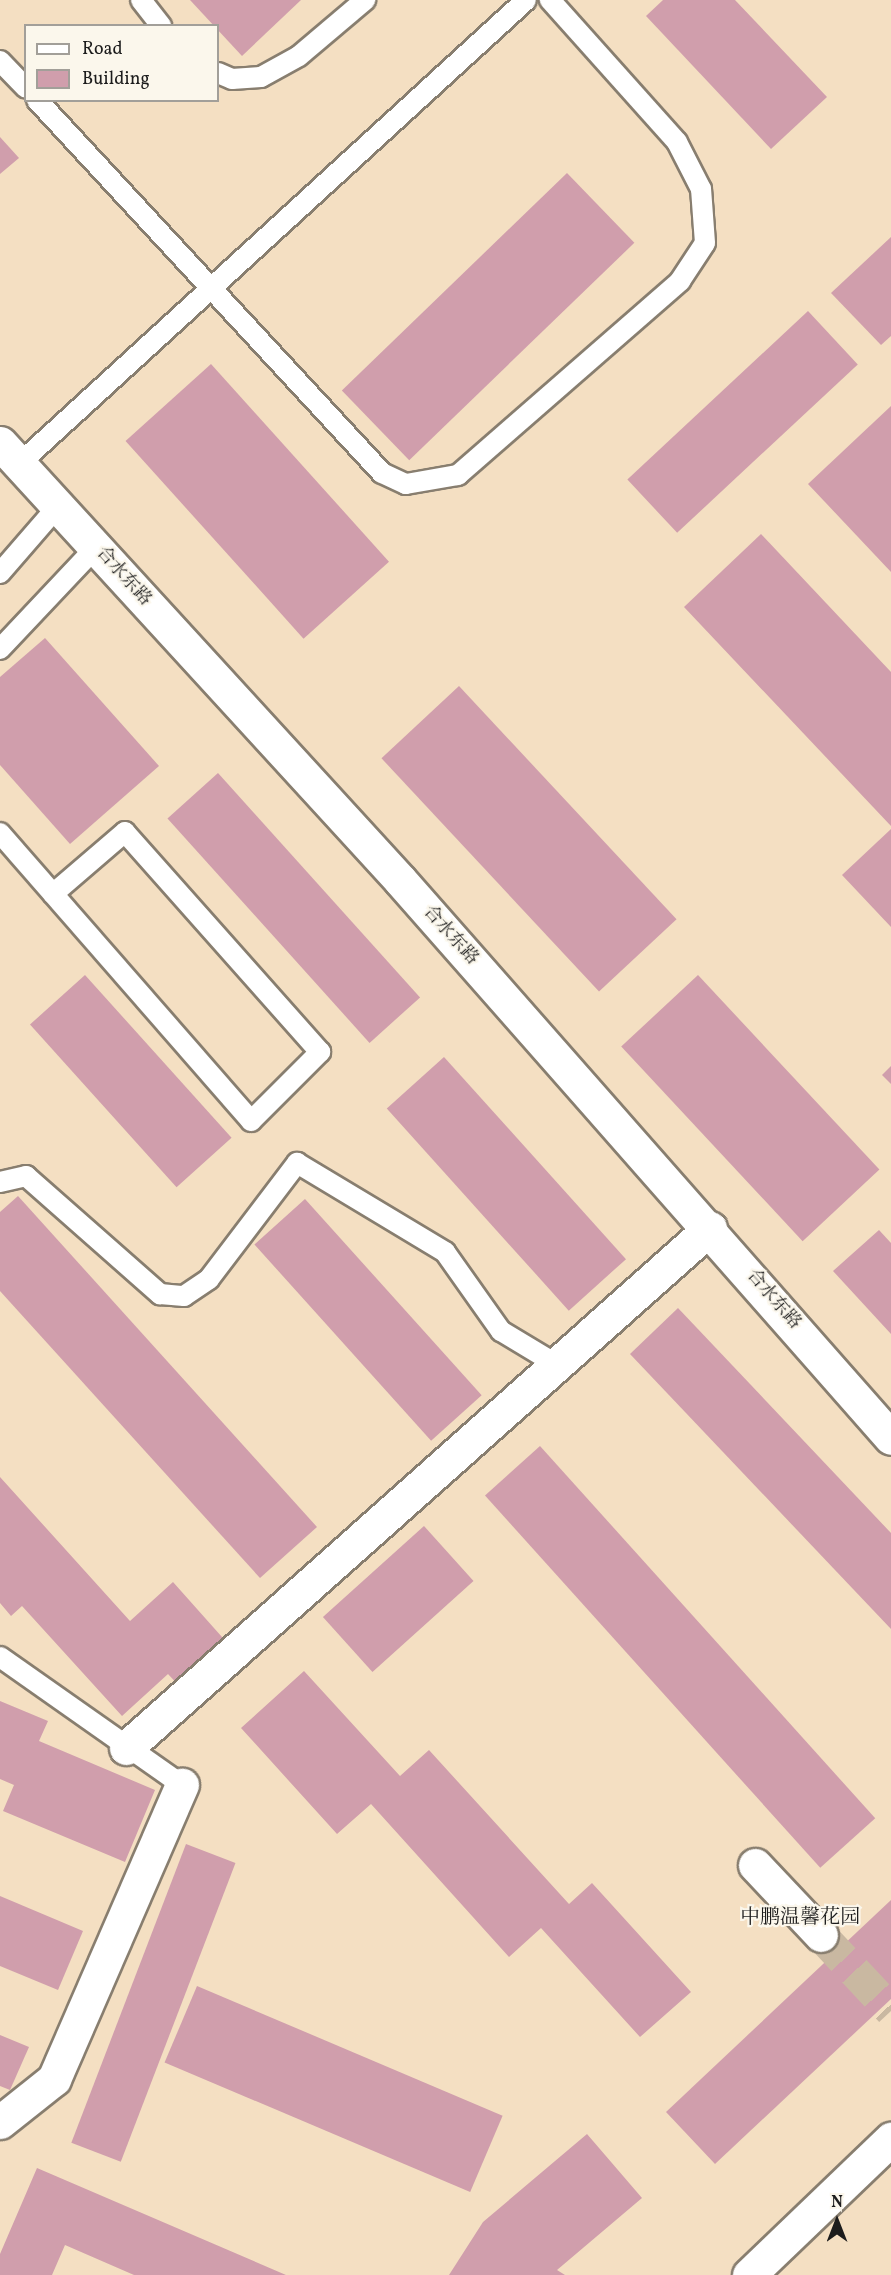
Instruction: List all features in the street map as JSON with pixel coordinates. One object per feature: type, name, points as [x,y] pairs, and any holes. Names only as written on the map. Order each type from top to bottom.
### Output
[{"type":"street","name":"合水东路","points":[[9,454],[96,547],[710,1228],[891,1438]]},
{"type":"street","points":[[126,1748],[710,1228]]},
{"type":"street","points":[[0,2122],[54,2079],[182,1785]]},
{"type":"street","points":[[755,1865],[821,1935]]},
{"type":"street","points":[[749,2275],[891,2139]]},
{"type":"lane","points":[[141,0],[159,24]]},
{"type":"lane","points":[[219,73],[232,79],[261,77],[299,56],[365,0]]},
{"type":"lane","points":[[9,454],[211,288],[526,0]]},
{"type":"lane","points":[[39,102],[382,473],[405,484],[458,475],[680,281],[705,243],[708,224],[701,189],[676,142],[550,0]]},
{"type":"lane","points":[[0,60],[24,86]]},
{"type":"lane","points":[[0,573],[58,506]]},
{"type":"lane","points":[[0,649],[96,547]]},
{"type":"lane","points":[[0,833],[53,894],[251,1121],[320,1052],[124,832],[53,894]]},
{"type":"lane","points":[[0,1182],[26,1176],[160,1294],[184,1296],[209,1278],[297,1163],[445,1252],[501,1331],[556,1364]]},
{"type":"lane","points":[[0,1657],[126,1748],[182,1785]]},
{"type":"building","points":[[190,0],[301,0],[242,56],[219,31],[219,24],[212,24]]},
{"type":"building","points":[[663,0],[735,0],[827,97],[771,149],[646,16]]},
{"type":"building","points":[[0,137],[19,158],[0,174]]},
{"type":"building","points":[[567,173],[634,243],[409,460],[342,390]]},
{"type":"building","points":[[891,237],[891,336],[881,345],[831,293]]},
{"type":"building","points":[[808,311],[858,364],[677,533],[627,479]]},
{"type":"building","points":[[211,364],[389,562],[304,639],[126,441]]},
{"type":"building","points":[[891,406],[891,572],[808,484]]},
{"type":"building","points":[[761,534],[891,672],[891,826],[684,607]]},
{"type":"building","points":[[45,638],[159,766],[70,844],[0,765],[0,677]]},
{"type":"building","points":[[459,686],[677,919],[599,992],[381,758]]},
{"type":"building","points":[[218,773],[420,997],[370,1043],[167,819]]},
{"type":"building","points":[[891,829],[891,927],[842,875]]},
{"type":"building","points":[[85,975],[232,1138],[177,1187],[30,1025]]},
{"type":"building","points":[[698,975],[879,1170],[803,1241],[621,1047]]},
{"type":"building","points":[[444,1057],[626,1259],[569,1311],[387,1109]]},
{"type":"building","points":[[891,1066],[891,1084],[882,1075]]},
{"type":"building","points":[[18,1196],[317,1527],[260,1578],[0,1291],[0,1212]]},
{"type":"building","points":[[305,1199],[482,1395],[431,1441],[254,1245]]},
{"type":"building","points":[[879,1230],[891,1243],[891,1334],[833,1271]]},
{"type":"building","points":[[678,1308],[891,1533],[891,1629],[630,1354]]},
{"type":"building","points":[[540,1446],[875,1818],[820,1868],[485,1496]]},
{"type":"building","points":[[0,1477],[130,1621],[173,1582],[230,1646],[182,1689],[168,1674],[122,1716],[22,1606],[11,1616],[0,1603]]},
{"type":"building","points":[[424,1526],[474,1581],[372,1672],[323,1617]]},
{"type":"building","points":[[304,1671],[400,1776],[429,1750],[569,1904],[592,1883],[691,1992],[640,2037],[541,1928],[509,1957],[371,1804],[337,1834],[241,1728]]},
{"type":"building","points":[[0,1701],[48,1721],[39,1741],[155,1790],[125,1862],[3,1811],[14,1785],[0,1779]]},
{"type":"building","points":[[186,1844],[235,1863],[121,2162],[71,2143]]},
{"type":"building","points":[[0,1896],[83,1931],[58,1990],[0,1966]]},
{"type":"building","points":[[891,1900],[891,1999],[715,2164],[666,2112]]},
{"type":"building","points":[[197,1986],[503,2116],[470,2192],[165,2062]]},
{"type":"building","points":[[0,2035],[29,2047],[10,2090],[0,2086]]},
{"type":"building","points":[[587,2134],[642,2198],[557,2270],[565,2275],[449,2275],[483,2222]]},
{"type":"building","points":[[37,2168],[286,2275],[134,2275],[65,2245],[52,2275],[0,2275],[0,2254]]},
{"type":"tunnel","points":[[821,1935],[891,2010]]},
{"type":"district","name":"中鹏温馨花园","points":[[800,1918]]}]
